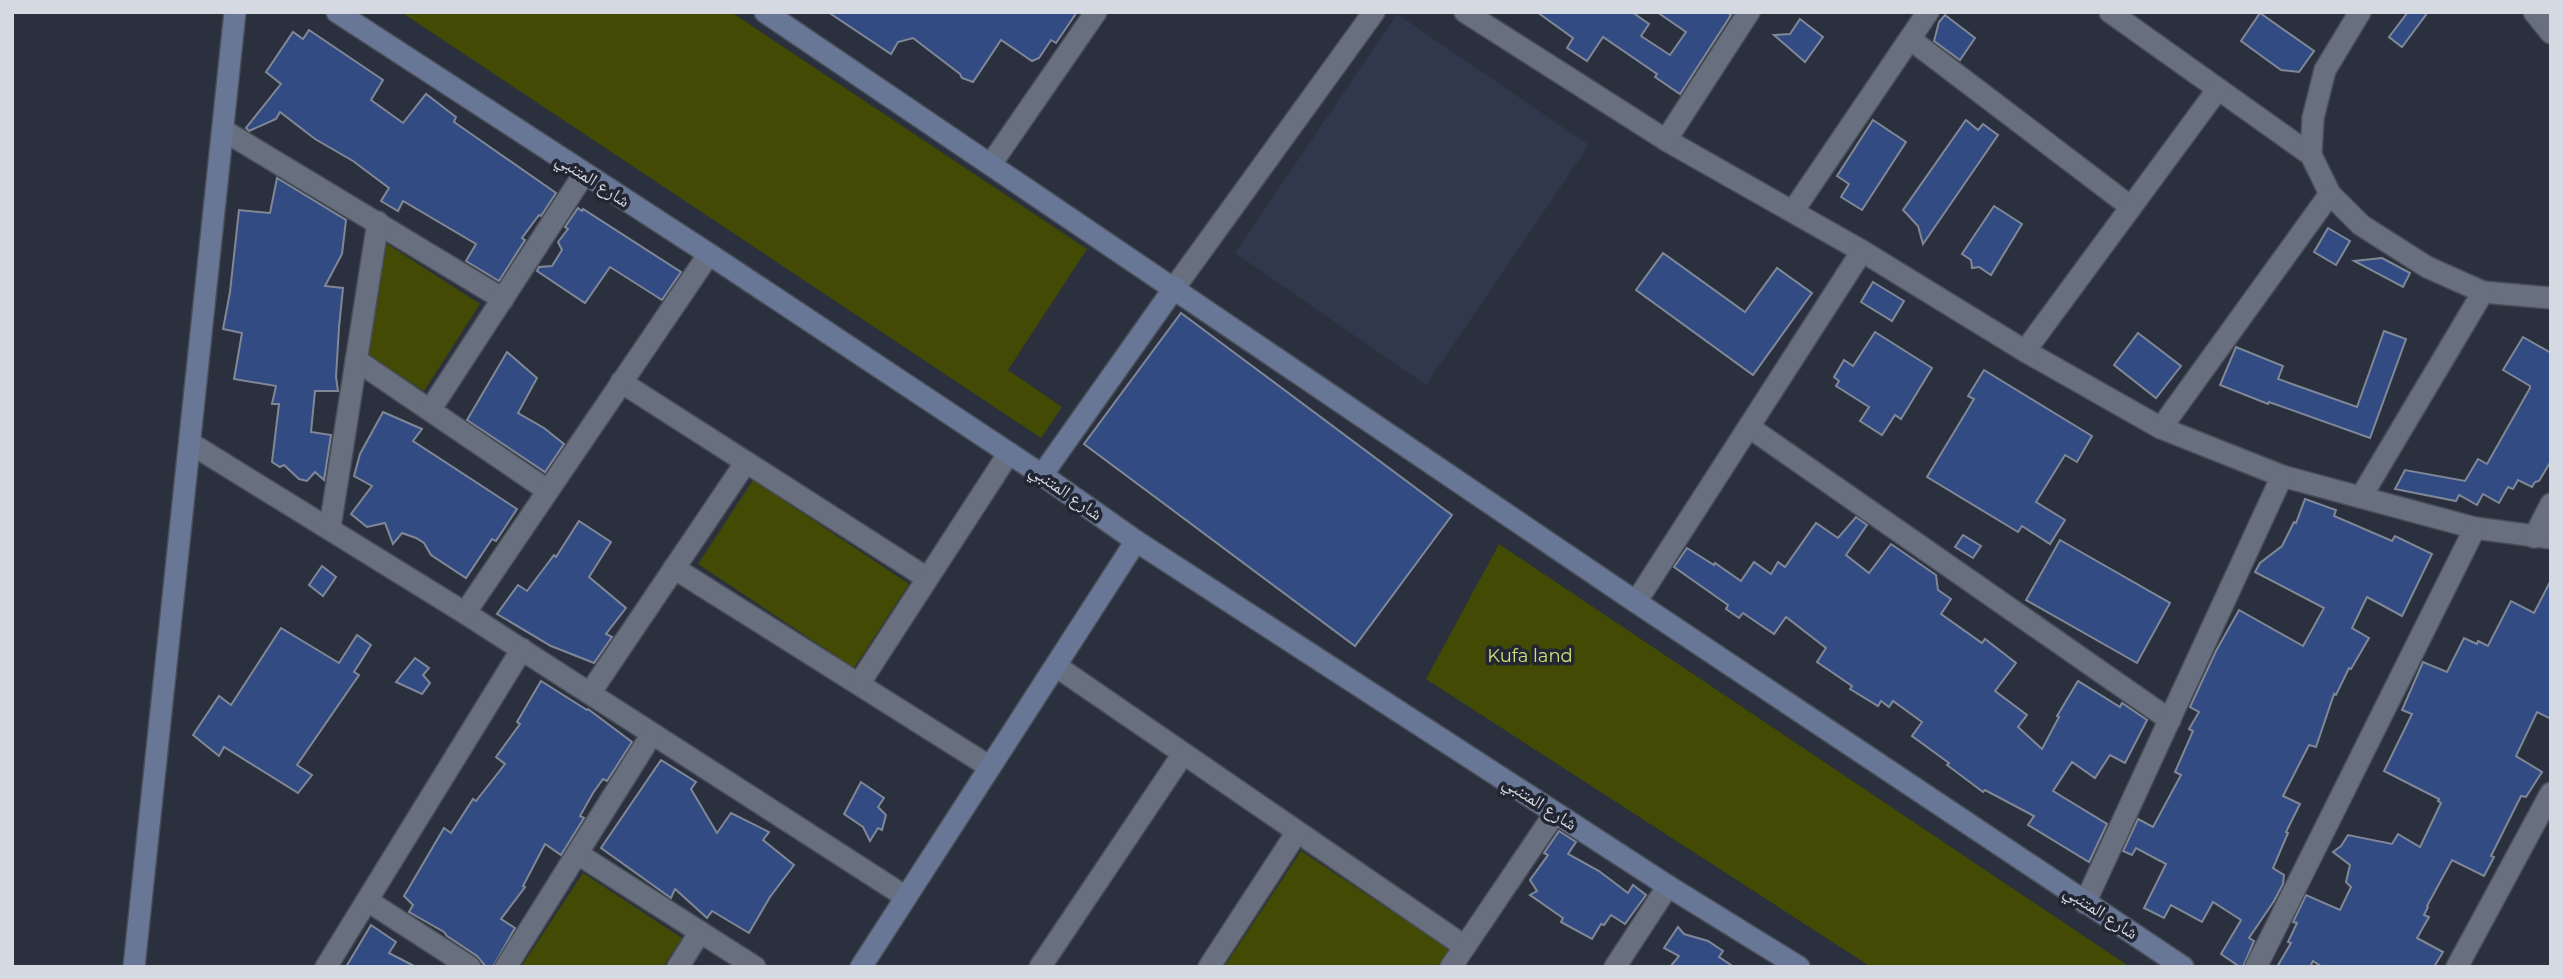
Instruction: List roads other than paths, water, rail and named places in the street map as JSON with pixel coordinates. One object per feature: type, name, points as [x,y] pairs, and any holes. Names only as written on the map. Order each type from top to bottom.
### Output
[{"type":"street","points":[[134,967],[235,12]]},
{"type":"street","name":"شارع المتنبي","points":[[337,12],[709,254],[1042,475],[1136,541],[1796,966]]},
{"type":"street","name":"شارع المتنبي","points":[[765,12],[1636,602],[2183,967]]},
{"type":"street","points":[[991,164],[1096,12]]},
{"type":"street","points":[[1042,475],[1374,12]]},
{"type":"street","points":[[1465,12],[1665,140],[1862,251],[2025,351],[2161,428],[2282,476],[2475,528],[2542,537],[2551,504]]},
{"type":"street","points":[[1665,140],[1749,12]]},
{"type":"street","points":[[1793,211],[1928,12]]},
{"type":"street","points":[[2110,12],[2311,155]]},
{"type":"street","points":[[2534,12],[2551,33]]},
{"type":"street","points":[[2354,14],[2325,70],[2313,118],[2311,155],[2329,194],[2361,225],[2427,267],[2483,292],[2551,298]]},
{"type":"street","points":[[1910,39],[2131,207]]},
{"type":"street","points":[[2025,351],[2217,89]]},
{"type":"street","points":[[223,130],[503,299]]},
{"type":"street","points":[[430,410],[584,174]]},
{"type":"street","points":[[2161,428],[2329,194]]},
{"type":"street","points":[[330,527],[378,222]]},
{"type":"street","points":[[1636,602],[1862,251]]},
{"type":"street","points":[[465,613],[709,254]]},
{"type":"street","points":[[2361,497],[2483,292]]},
{"type":"street","points":[[356,360],[547,490]]},
{"type":"street","points":[[621,382],[927,579]]},
{"type":"street","points":[[1749,427],[2170,720]]},
{"type":"street","points":[[190,443],[330,527],[906,897]]},
{"type":"street","points":[[859,684],[1009,453]]},
{"type":"street","points":[[590,693],[746,462]]},
{"type":"street","points":[[2085,902],[2282,476]]},
{"type":"street","points":[[2256,967],[2475,528]]},
{"type":"street","points":[[861,967],[1136,541]]},
{"type":"street","points":[[674,568],[990,768]]},
{"type":"street","points":[[326,967],[522,649]]},
{"type":"street","points":[[1056,666],[1464,946]]},
{"type":"street","points":[[506,967],[652,734]]},
{"type":"street","points":[[1040,967],[1183,754]]},
{"type":"street","points":[[2461,965],[2548,804]]},
{"type":"street","points":[[1451,967],[1555,813]]},
{"type":"street","points":[[1209,967],[1297,832]]},
{"type":"street","points":[[578,854],[755,967]]},
{"type":"street","points":[[1615,967],[1668,886]]},
{"type":"street","points":[[368,901],[470,967]]},
{"type":"street","points":[[678,967],[700,932]]},
{"type":"park label","name":"Kufa land","points":[[1530,656]]}]
